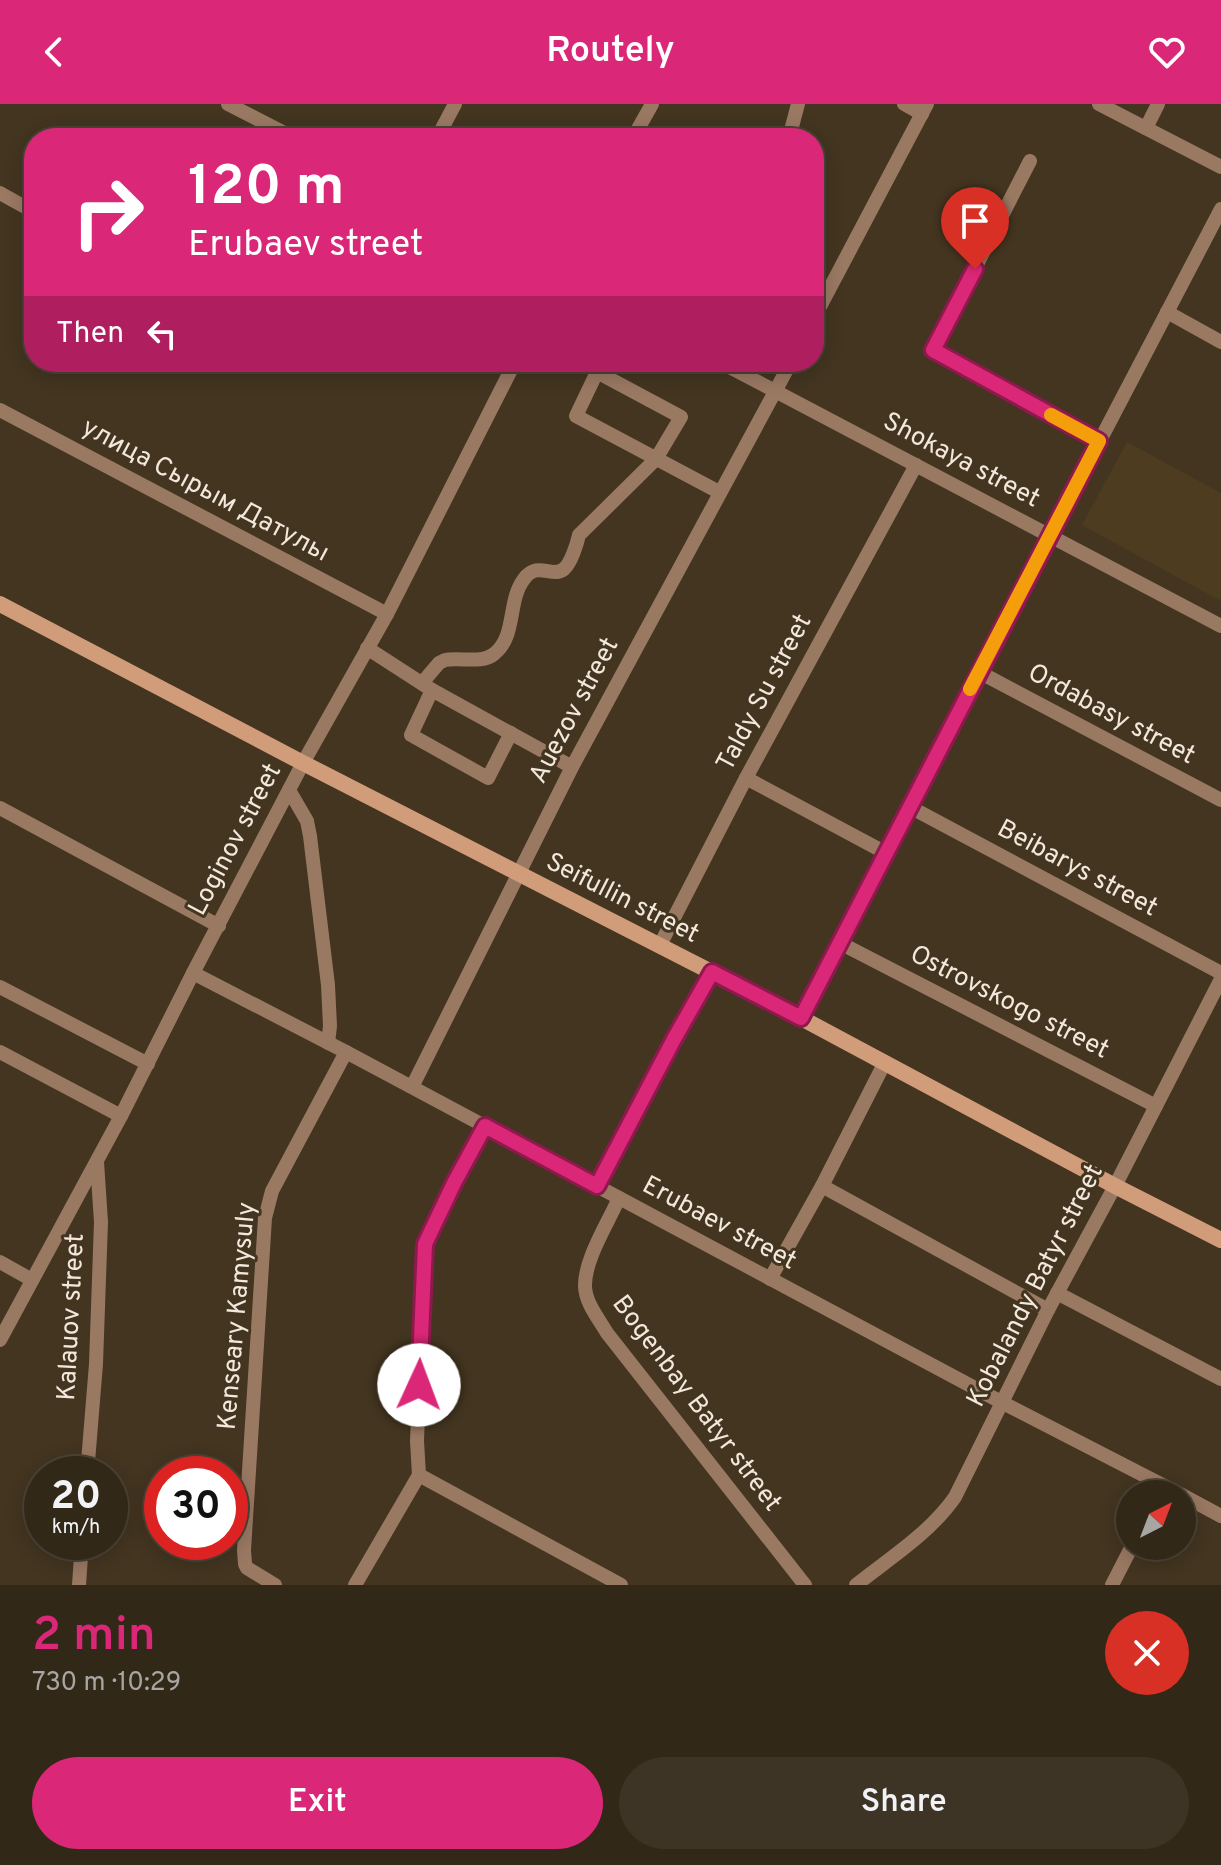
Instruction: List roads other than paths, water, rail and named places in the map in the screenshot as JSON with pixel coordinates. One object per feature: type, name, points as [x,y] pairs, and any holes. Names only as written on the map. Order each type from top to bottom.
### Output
[{"type":"main road","name":"Seifullin street","points":[[0,604],[801,1018],[1221,1240]]},
{"type":"street","points":[[228,104],[275,128]]},
{"type":"street","points":[[442,128],[455,104]]},
{"type":"street","points":[[639,128],[652,104]]},
{"type":"street","points":[[792,128],[798,104]]},
{"type":"street","points":[[824,299],[924,109],[904,104]]},
{"type":"street","points":[[1099,104],[1221,167]]},
{"type":"street","points":[[1146,128],[1158,104]]},
{"type":"street","points":[[1030,161],[933,350],[1099,441]]},
{"type":"street","points":[[0,193],[24,206]]},
{"type":"street","points":[[801,1018],[1221,209]]},
{"type":"street","points":[[1167,312],[1221,342]]},
{"type":"street","name":"Loginov street","points":[[0,1340],[121,1116],[303,763],[387,614],[510,372]]},
{"type":"street","points":[[511,733],[488,778],[411,735],[429,673],[445,660],[487,659],[498,651],[506,636],[523,579],[537,569],[564,569],[576,548],[579,535],[656,459],[681,417],[597,372],[576,416],[656,459],[719,492]]},
{"type":"street","name":"Shokaya street","points":[[738,372],[1221,626]]},
{"type":"street","name":"Auezov street","points":[[412,1087],[572,767],[786,372]]},
{"type":"street","name":"улица Сырым Датулы","points":[[0,410],[387,614]]},
{"type":"street","name":"Taldy Su street","points":[[660,945],[746,778],[916,465]]},
{"type":"street","points":[[367,648],[427,686],[572,767]]},
{"type":"street","name":"Ordabasy street","points":[[979,672],[1221,800]]},
{"type":"street","points":[[746,778],[886,853]]},
{"type":"street","points":[[289,790],[302,810],[310,836],[328,985],[328,1043]]},
{"type":"street","name":"Beibarys street","points":[[910,807],[1221,976]]},
{"type":"street","points":[[0,808],[219,926]]},
{"type":"street","name":"Ostrovskogo street","points":[[840,943],[1156,1106]]},
{"type":"street","points":[[597,1186],[712,972]]},
{"type":"street","name":"Erubaev street","points":[[193,973],[1144,1480]]},
{"type":"street","name":"Kobalandy Batyr street","points":[[856,1585],[944,1513],[955,1497],[1221,976]]},
{"type":"street","points":[[0,987],[148,1064]]},
{"type":"street","points":[[0,1052],[121,1116]]},
{"type":"street","name":"Kenseary Kamysuly","points":[[275,1585],[247,1568],[244,1550],[265,1218],[272,1191],[346,1052]]},
{"type":"street","points":[[770,1279],[884,1064]]},
{"type":"street","points":[[355,1585],[419,1475],[417,1441],[425,1244],[485,1126]]},
{"type":"street","name":"Kalauov street","points":[[88,1456],[96,1364],[100,1237],[97,1161]]},
{"type":"street","points":[[822,1186],[1048,1310]]},
{"type":"street","name":"Bogenbay Batyr street","points":[[619,1198],[589,1262],[585,1288],[591,1306],[607,1333],[805,1585]]},
{"type":"street","points":[[0,1262],[32,1280]]},
{"type":"street","points":[[1057,1293],[1221,1379]]},
{"type":"street","points":[[419,1475],[621,1585]]},
{"type":"street","name":"Erubaev street","points":[[1196,1502],[1221,1516]]},
{"type":"street","points":[[79,1585],[81,1560]]},
{"type":"street","points":[[1112,1585],[1125,1560]]}]
